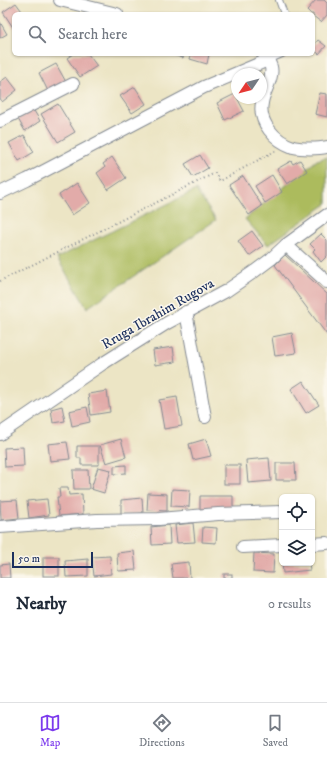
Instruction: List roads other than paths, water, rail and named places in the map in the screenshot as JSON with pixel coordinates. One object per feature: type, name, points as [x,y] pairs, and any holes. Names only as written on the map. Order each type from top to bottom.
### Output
[{"type":"street","points":[[60,0],[109,12]]},
{"type":"street","points":[[0,193],[204,87],[266,57],[271,67],[272,75],[261,104],[262,117],[268,130],[280,140],[294,147],[318,149],[327,147]]},
{"type":"street","points":[[0,121],[73,84]]},
{"type":"street","name":"Rruga Ibrahim Rugova","points":[[0,434],[102,364],[167,323],[226,291],[271,259],[286,245],[327,215]]},
{"type":"street","points":[[286,245],[327,282]]},
{"type":"street","points":[[186,312],[205,417]]},
{"type":"street","points":[[0,527],[98,520],[159,519],[218,514],[279,512]]},
{"type":"street","points":[[315,544],[327,543]]},
{"type":"street","points":[[243,547],[279,545]]},
{"type":"lane","points":[[279,0],[283,12]]}]
